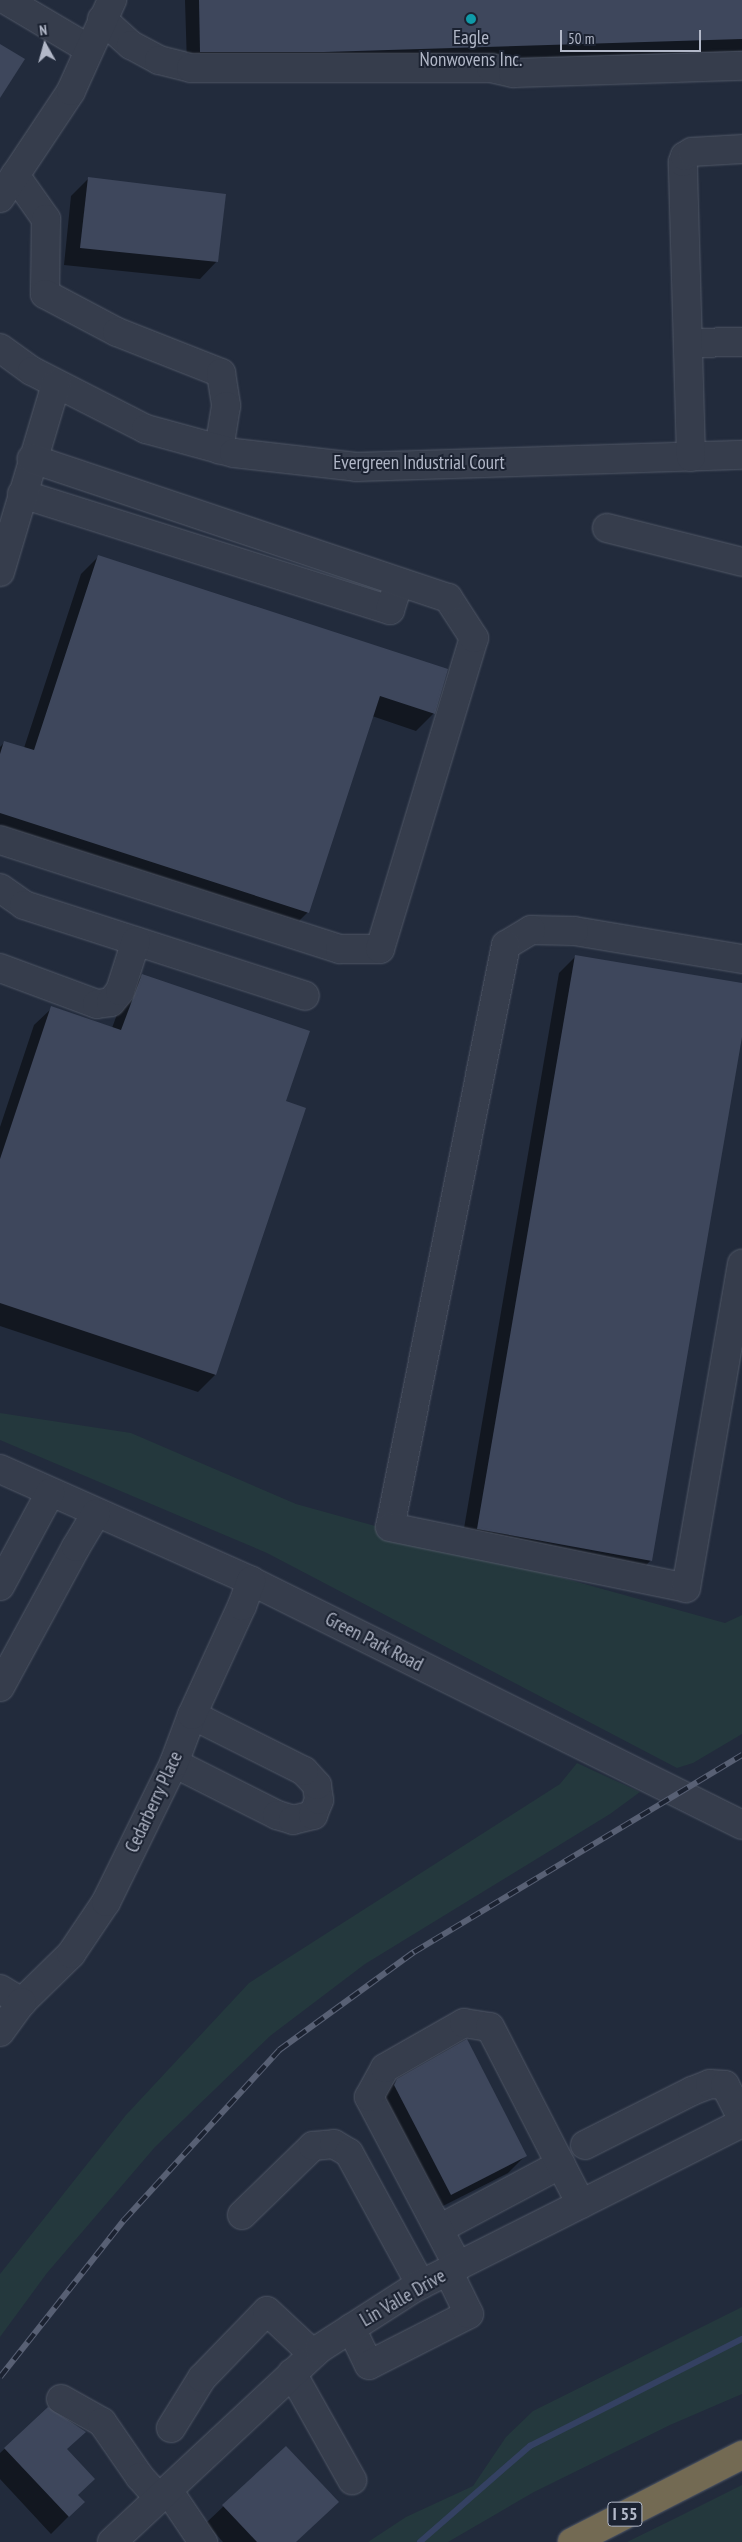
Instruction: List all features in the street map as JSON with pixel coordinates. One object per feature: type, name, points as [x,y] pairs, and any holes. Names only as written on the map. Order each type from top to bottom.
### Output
[{"type":"highway","name":"I 55","points":[[572,2542],[742,2455]]},
{"type":"street","points":[[6,0],[89,49]]},
{"type":"street","points":[[107,10],[70,91],[5,188],[46,220],[44,294],[117,332],[221,374],[226,406],[219,449]]},
{"type":"street","points":[[107,10],[131,45],[159,60],[191,68],[491,68],[513,73],[742,66]]},
{"type":"street","points":[[691,457],[684,162],[685,156],[692,152],[742,149]]},
{"type":"street","points":[[689,343],[742,342]]},
{"type":"street","name":"Evergreen Industrial Court","points":[[0,348],[32,371],[146,429],[234,453],[356,467],[742,455]]},
{"type":"street","points":[[0,572],[32,459],[56,384]]},
{"type":"street","points":[[0,840],[340,949],[380,949],[474,638],[448,598],[32,459]]},
{"type":"street","points":[[22,494],[390,610],[399,582]]},
{"type":"street","points":[[607,528],[742,562]]},
{"type":"street","points":[[0,888],[24,905],[304,996]]},
{"type":"street","points":[[742,959],[574,931],[531,930],[506,944],[390,1527],[686,1588],[742,1264]]},
{"type":"street","points":[[0,968],[97,1004],[111,1002],[120,991],[136,941]]},
{"type":"street","name":"Green Park Road","points":[[0,1469],[96,1514],[251,1581],[742,1825]]},
{"type":"street","points":[[0,1586],[50,1493]]},
{"type":"street","points":[[0,1687],[96,1514]]},
{"type":"street","name":"Cedarberry Place","points":[[0,2032],[11,1996],[71,1954],[106,1902],[174,1763],[192,1715],[242,1606],[251,1581]]},
{"type":"street","points":[[174,1763],[278,1815],[293,1820],[313,1815],[319,1800],[317,1785],[304,1771],[192,1715]]},
{"type":"street","points":[[351,2328],[369,2365],[469,2314],[438,2230],[369,2098],[385,2068],[464,2023],[490,2027],[581,2204]]},
{"type":"street","points":[[585,2145],[692,2091],[710,2084],[725,2085],[742,2118]]},
{"type":"street","name":"Lin Valle Drive","points":[[112,2542],[313,2354],[351,2328],[421,2284],[742,2123]]},
{"type":"street","points":[[242,2215],[313,2146],[334,2144],[349,2153],[421,2284]]},
{"type":"street","points":[[438,2230],[561,2164]]},
{"type":"street","points":[[171,2428],[202,2378],[267,2311],[313,2354]]},
{"type":"street","points":[[292,2373],[352,2480]]},
{"type":"street","points":[[61,2399],[102,2422],[140,2477],[164,2494],[203,2542]]},
{"type":"green space","points":[[0,1413],[131,1433],[296,1504],[725,1623],[742,1615],[742,1734],[693,1763],[677,1768],[267,1553],[0,1440]]},
{"type":"green space","points":[[577,1763],[640,1792],[610,1814],[365,1964],[270,2036],[155,2147],[47,2273],[0,2337],[0,2274],[126,2115],[249,1983],[560,1784]]},
{"type":"green space","points":[[742,2307],[742,2394],[670,2425],[534,2492],[448,2542],[368,2542],[406,2517],[473,2486],[506,2437],[533,2411]]},
{"type":"green space","points":[[742,2485],[742,2542],[627,2542],[684,2514]]},
{"type":"building","name":"Eagle Nonwovens Inc.","points":[[199,0],[742,0],[742,39],[324,52],[200,52]]},
{"type":"building","points":[[0,44],[25,59],[0,98]]},
{"type":"building","points":[[88,177],[226,194],[218,262],[80,248]]},
{"type":"building","points":[[98,555],[448,669],[435,714],[380,696],[309,913],[0,813],[0,754],[4,741],[34,750]]},
{"type":"building","points":[[575,955],[742,983],[742,1037],[652,1561],[477,1529]]},
{"type":"building","points":[[142,974],[310,1031],[286,1101],[306,1108],[216,1375],[0,1303],[0,1159],[51,1006],[121,1030]]},
{"type":"building","points":[[467,2039],[527,2156],[451,2195],[394,2085],[397,2079]]},
{"type":"building","points":[[48,2407],[86,2432],[67,2449],[95,2479],[78,2495],[85,2502],[69,2517],[4,2448]]},
{"type":"building","points":[[286,2446],[339,2502],[296,2542],[257,2542],[222,2505]]},
{"type":"waterway","points":[[420,2542],[530,2446],[742,2339]]},
{"type":"railway","points":[[0,2377],[124,2220],[279,2050],[414,1952],[742,1755]]},
{"type":"place","name":"Eagle Nonwovens Inc.","points":[[471,19]]}]
